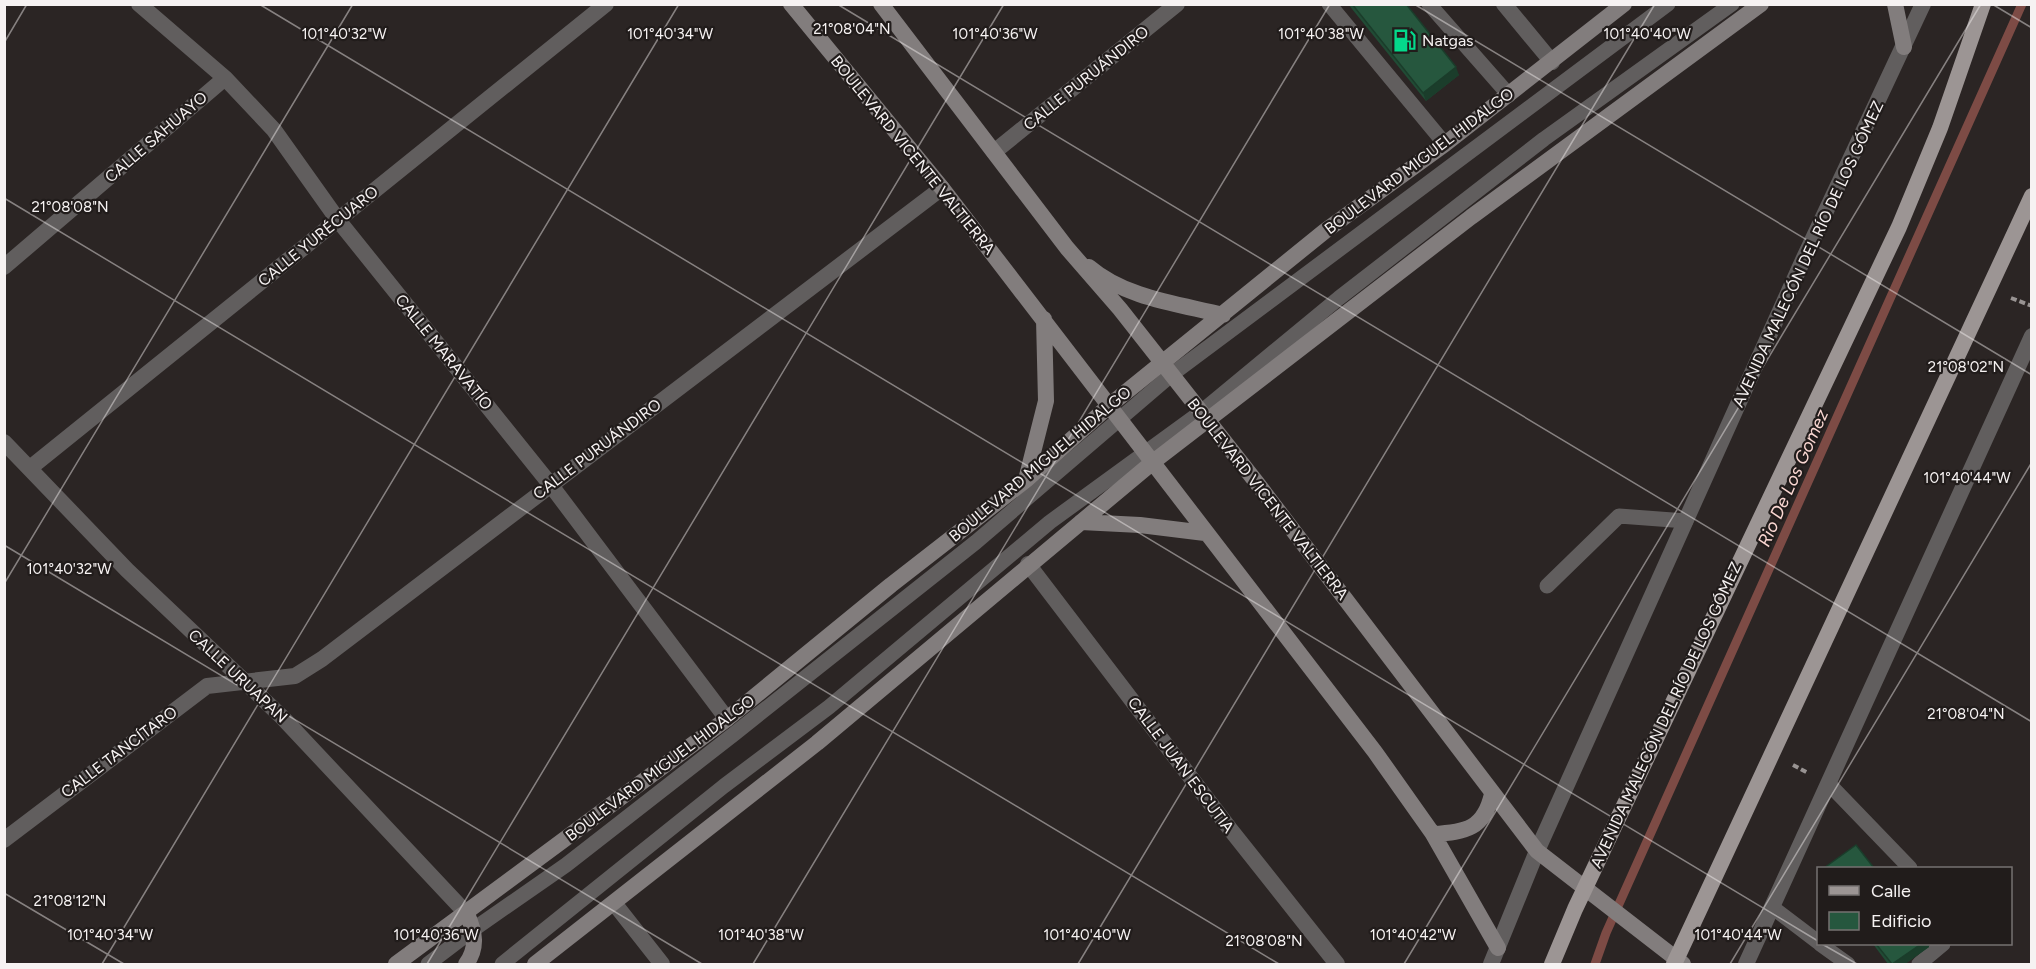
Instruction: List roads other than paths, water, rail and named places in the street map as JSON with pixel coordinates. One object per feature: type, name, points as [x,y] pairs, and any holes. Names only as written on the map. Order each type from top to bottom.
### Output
[{"type":"main road","name":"BOULEVARD VICENTE VALTIERRA","points":[[791,4],[942,188],[1110,405],[1205,534],[1375,752],[1433,834],[1498,948]]},
{"type":"main road","name":"BOULEVARD VICENTE VALTIERRA","points":[[881,4],[1067,248],[1204,416],[1537,850],[1683,964]]},
{"type":"main road","name":"BOULEVARD MIGUEL HIDALGO","points":[[396,964],[470,921],[1026,480],[1110,405],[1167,369],[1223,315],[1325,231],[1445,144],[1624,4]]},
{"type":"main road","points":[[535,964],[817,742],[1080,522],[1149,457],[1761,4]]},
{"type":"main road","points":[[1895,4],[1905,47]]},
{"type":"main road","name":"AVENIDA MALECÓN DEL RÍO DE LOS GÓMEZ","points":[[1552,964],[1575,909],[1899,227],[1940,128],[1983,4]]},
{"type":"main road","points":[[1674,964],[2031,196]]},
{"type":"main road","points":[[1067,248],[1094,270],[1144,295],[1223,315]]},
{"type":"main road","points":[[1026,480],[1046,401],[1044,319]]},
{"type":"main road","points":[[1080,522],[1149,526],[1205,534]]},
{"type":"main road","points":[[1433,834],[1459,832],[1475,825],[1486,813],[1492,794]]},
{"type":"main road","points":[[466,964],[473,951],[470,921]]},
{"type":"street","name":"CALLE MARAVATÍO","points":[[140,4],[225,78],[274,130],[338,220],[550,484],[727,719]]},
{"type":"street","name":"CALLE YURÉCUARO","points":[[30,468],[606,4]]},
{"type":"street","name":"CALLE PURUÁNDIRO","points":[[994,152],[1177,4]]},
{"type":"street","points":[[1504,4],[1552,62]]},
{"type":"street","name":"AVENIDA MALECÓN DEL RÍO DE LOS GÓMEZ","points":[[1491,964],[1537,850],[1803,260],[1905,47],[1923,4]]},
{"type":"street","name":"CALLE SAHUAYO","points":[[4,267],[225,78]]},
{"type":"street","name":"CALLE PURUÁNDIRO","points":[[240,680],[295,676],[322,659],[942,188]]},
{"type":"street","points":[[1746,964],[2031,336]]},
{"type":"street","name":"CALLE URUAPAN","points":[[4,442],[127,570],[240,680],[282,717],[470,921]]},
{"type":"street","name":"CALLE JUAN ESCUTIA","points":[[1028,564],[1230,829],[1337,964]]},
{"type":"street","name":"CALLE TANCÍTARO","points":[[4,840],[207,686],[240,680]]},
{"type":"street","points":[[614,903],[662,964]]},
{"type":"lane","points":[[1329,4],[1445,144]]},
{"type":"lane","points":[[1429,4],[1509,95]]},
{"type":"lane","points":[[428,964],[470,921],[566,865],[976,542],[1120,419],[1167,369],[1668,4]]},
{"type":"lane","points":[[1204,416],[1339,298],[1535,146],[1732,4]]},
{"type":"lane","points":[[502,964],[724,786],[829,707],[1050,522],[1149,457]]},
{"type":"lane","points":[[1547,586],[1618,516],[1686,521]]},
{"type":"lane","points":[[1829,784],[1909,867]]},
{"type":"lane","points":[[1772,907],[1817,941]]},
{"type":"lane","points":[[1822,945],[1848,964]]},
{"type":"lane","points":[[1919,964],[1942,945]]},
{"type":"waterway","name":"Rio De Los Gomez","points":[[1595,964],[1606,933],[2022,4]]},
{"type":"place","name":"Natgas","points":[[1404,40]]}]
